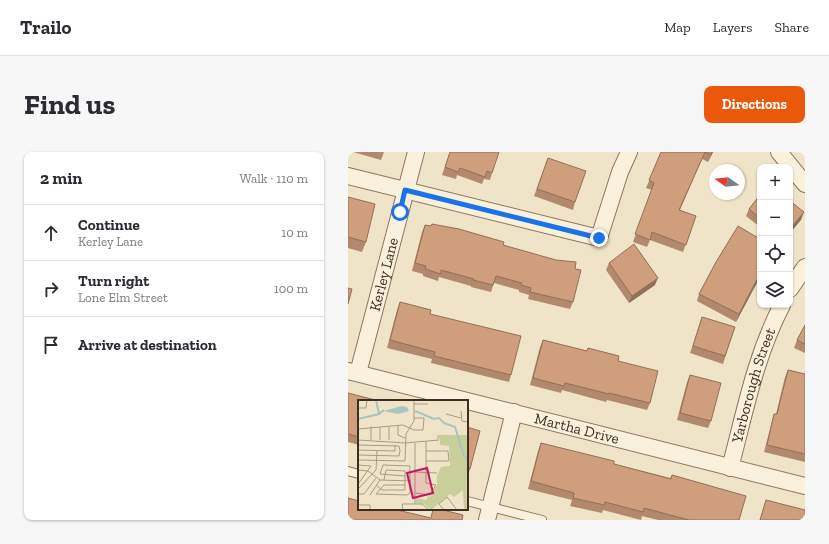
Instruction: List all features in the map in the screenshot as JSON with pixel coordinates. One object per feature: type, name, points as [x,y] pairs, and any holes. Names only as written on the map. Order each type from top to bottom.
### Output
[{"type":"street","name":"Kerley Lane","points":[[353,372],[416,152]]},
{"type":"street","points":[[348,176],[599,238],[620,172],[629,152]]},
{"type":"street","points":[[779,152],[805,184]]},
{"type":"street","points":[[793,285],[805,267]]},
{"type":"street","name":"Yarborough Street","points":[[730,468],[755,370],[770,327],[780,308]]},
{"type":"street","name":"Martha Drive","points":[[353,372],[466,400]]},
{"type":"street","name":"Martha Drive","points":[[468,401],[805,486]]},
{"type":"street","points":[[488,513],[514,412]]},
{"type":"lane","points":[[348,471],[358,474]]},
{"type":"lane","points":[[468,502],[488,513],[542,520]]},
{"type":"building","points":[[450,152],[499,152],[492,173],[487,171],[485,177],[460,168],[458,172],[445,167]]},
{"type":"building","points":[[661,152],[705,152],[679,210],[696,216],[686,245],[652,232],[650,240],[635,234],[654,183],[649,180]]},
{"type":"building","points":[[705,152],[712,152],[711,155]]},
{"type":"building","points":[[548,158],[586,171],[575,202],[537,189]]},
{"type":"building","points":[[348,197],[375,204],[366,242],[348,237]]},
{"type":"building","points":[[757,199],[757,216],[749,209]]},
{"type":"building","points":[[793,203],[804,212],[793,225]]},
{"type":"building","points":[[432,224],[459,229],[504,242],[503,245],[556,260],[576,262],[575,269],[581,270],[573,302],[530,292],[531,288],[521,285],[522,283],[496,276],[493,285],[441,270],[441,274],[425,269],[426,266],[415,263],[425,225],[431,226]]},
{"type":"building","points":[[738,226],[757,237],[757,280],[739,314],[699,294]]},
{"type":"building","points":[[634,244],[658,278],[632,296],[609,263]]},
{"type":"building","points":[[348,288],[352,289],[348,304]]},
{"type":"building","points":[[400,302],[431,310],[430,314],[521,336],[511,375],[434,356],[435,352],[390,340]]},
{"type":"building","points":[[702,317],[735,327],[725,356],[693,346]]},
{"type":"building","points":[[805,325],[805,344],[797,340]]},
{"type":"building","points":[[543,340],[587,351],[588,348],[619,356],[618,361],[658,371],[650,403],[565,383],[564,386],[533,378]]},
{"type":"building","points":[[788,370],[805,374],[805,454],[767,445],[774,414],[777,414]]},
{"type":"building","points":[[690,375],[721,383],[711,421],[680,413]]},
{"type":"building","points":[[348,393],[375,400],[358,400],[358,437],[348,434]]},
{"type":"building","points":[[468,427],[480,431],[470,469],[468,468]]},
{"type":"building","points":[[541,443],[614,461],[614,464],[671,479],[672,475],[746,496],[739,520],[689,520],[644,508],[643,512],[605,502],[604,505],[573,498],[574,493],[531,481]]},
{"type":"building","points":[[348,498],[358,501],[358,510],[397,510],[431,518],[433,510],[443,510],[463,515],[462,520],[348,520]]},
{"type":"building","points":[[766,500],[805,510],[805,520],[760,520]]},
{"type":"route","points":[[400,212],[405,190],[599,238]]}]
